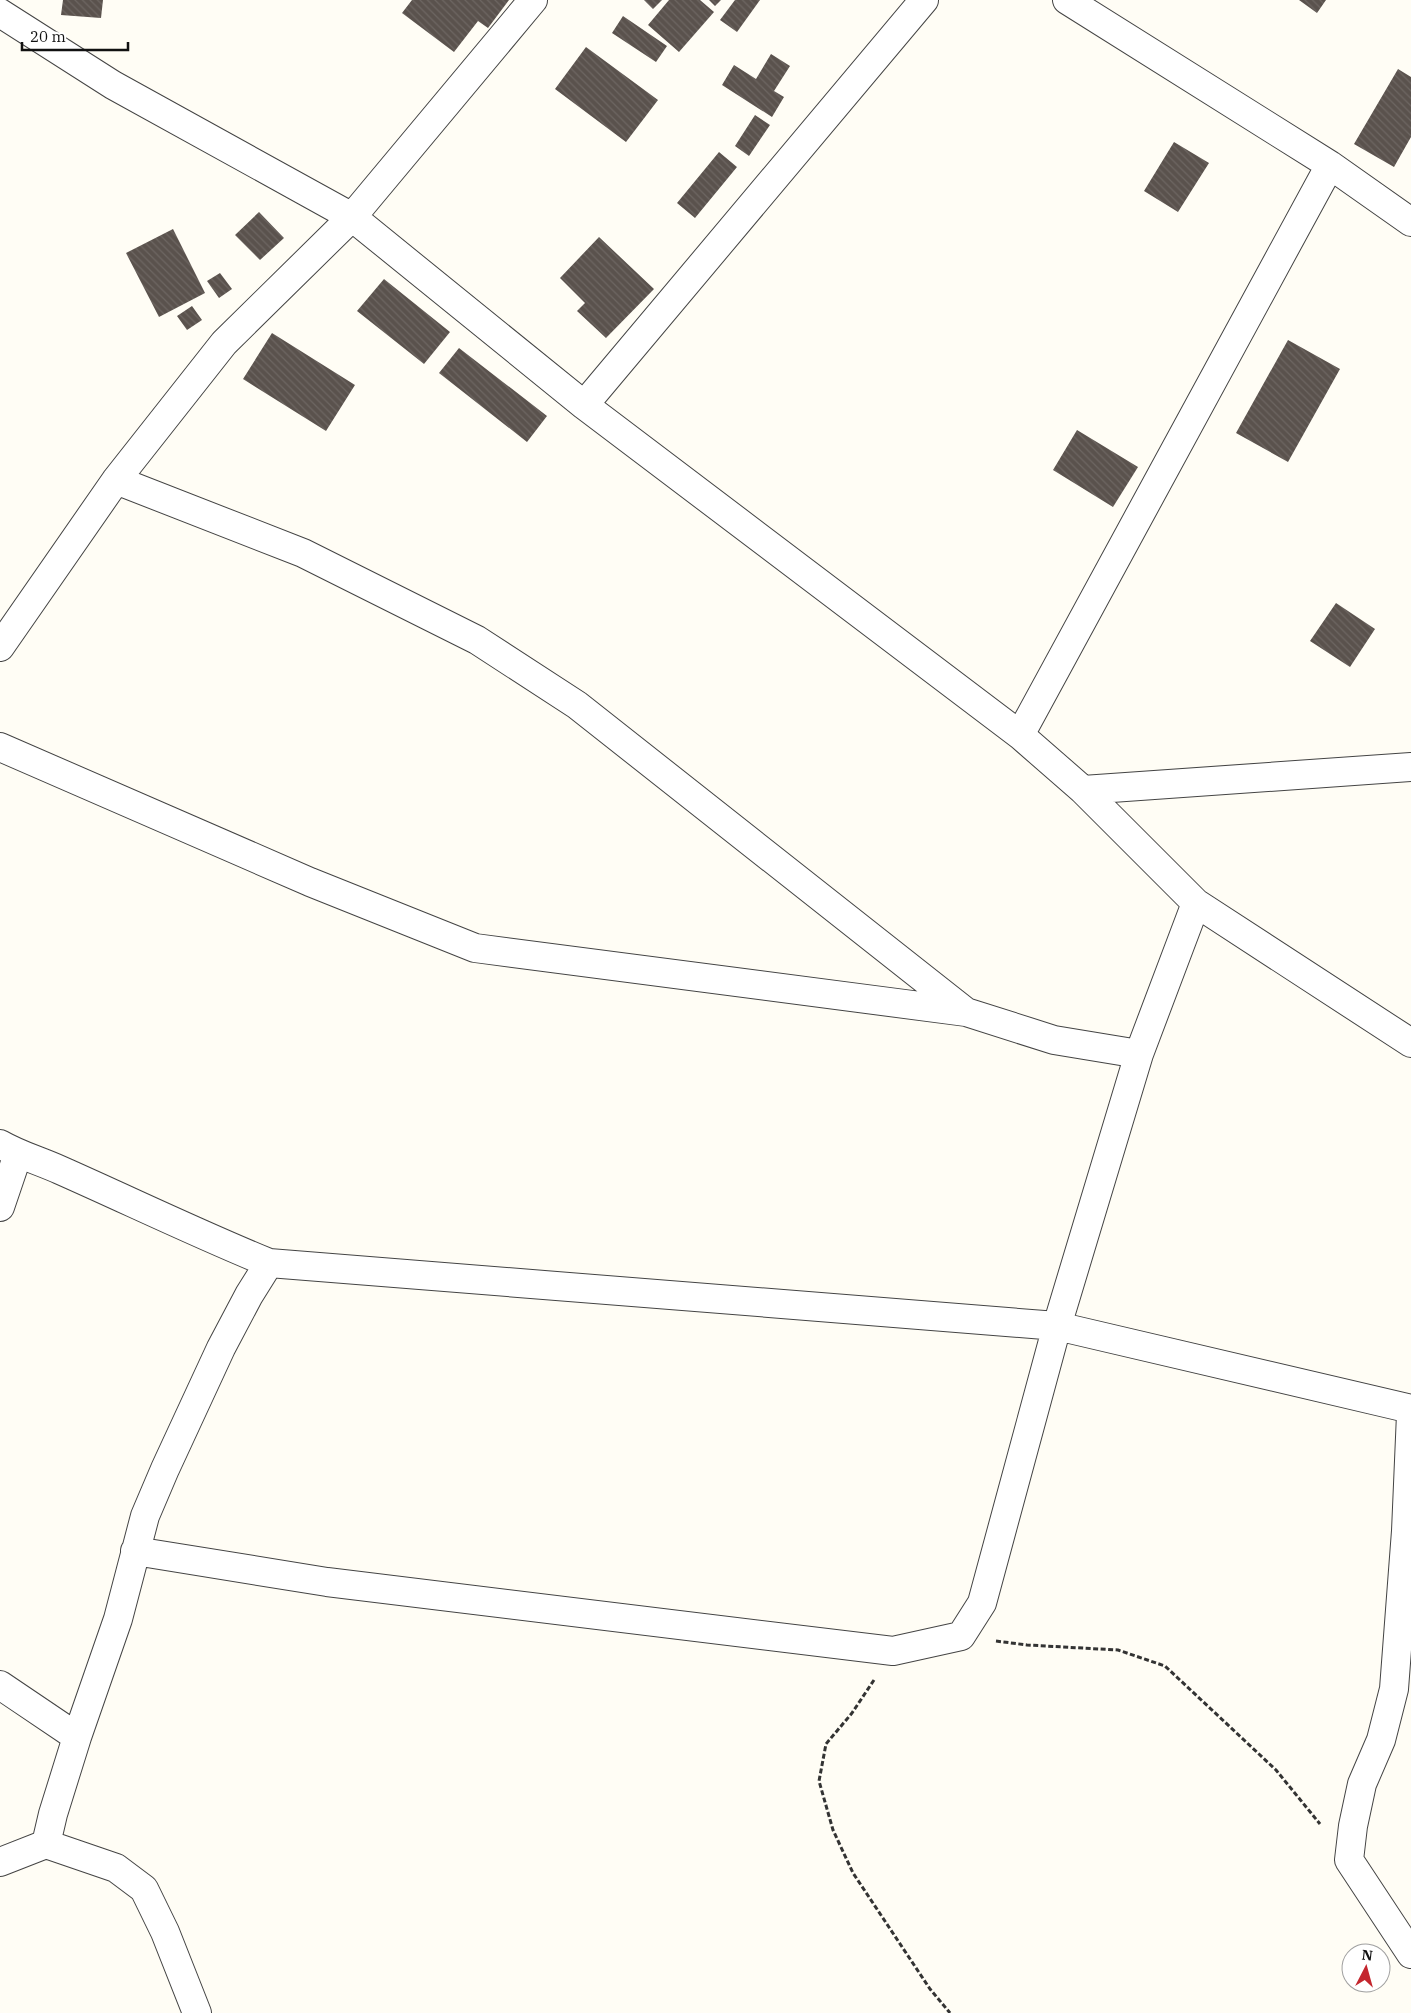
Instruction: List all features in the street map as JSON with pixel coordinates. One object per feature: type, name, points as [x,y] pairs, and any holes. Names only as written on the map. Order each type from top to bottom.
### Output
[{"type":"street","points":[[0,647],[116,480],[224,343],[352,217],[533,0]]},
{"type":"street","points":[[584,405],[924,0]]},
{"type":"street","points":[[1067,0],[1330,165],[1411,222]]},
{"type":"street","points":[[0,12],[113,85],[352,217],[584,405],[1020,735],[1083,790],[1196,903],[1411,1043]]},
{"type":"street","points":[[1020,735],[1330,165]]},
{"type":"street","points":[[116,480],[303,553],[477,640],[577,705],[966,1012]]},
{"type":"street","points":[[0,747],[310,882],[475,948],[966,1012],[1054,1040],[1139,1054]]},
{"type":"street","points":[[1083,790],[1411,768]]},
{"type":"street","points":[[135,1551],[327,1582],[893,1651],[961,1636],[982,1603],[1057,1326],[1139,1054],[1196,903]]},
{"type":"street","points":[[0,1207],[9,1149],[58,1169],[194,1232],[269,1263],[1057,1326],[1411,1409]]},
{"type":"street","points":[[46,1844],[53,1814],[77,1737],[118,1619],[145,1516],[221,1348],[249,1294],[269,1263]]},
{"type":"street","points":[[1411,1414],[1406,1531],[1394,1689],[1380,1740],[1362,1784],[1353,1826],[1349,1860],[1411,1954]]},
{"type":"street","points":[[0,1685],[77,1737]]},
{"type":"street","points":[[0,1862],[46,1844],[116,1868],[144,1889],[165,1932],[197,2013]]},
{"type":"path","points":[[961,1636],[1027,1645],[1118,1650],[1165,1666],[1276,1770],[1349,1860]]},
{"type":"path","points":[[893,1651],[852,1713],[826,1744],[819,1781],[833,1830],[853,1873],[930,1989],[950,2013]]},
{"type":"building","points":[[63,0],[103,0],[101,18],[61,15]]},
{"type":"building","points":[[412,0],[509,0],[488,28],[478,21],[454,52],[402,13]]},
{"type":"building","points":[[644,0],[662,0],[653,9]]},
{"type":"building","points":[[669,0],[700,0],[714,12],[679,52],[648,25]]},
{"type":"building","points":[[709,0],[721,0],[715,6]]},
{"type":"building","points":[[735,0],[760,0],[737,32],[720,20]]},
{"type":"building","points":[[1299,0],[1326,0],[1317,13]]},
{"type":"building","points":[[623,16],[667,46],[656,62],[612,33]]},
{"type":"building","points":[[586,47],[658,100],[626,142],[555,89]]},
{"type":"building","points":[[771,54],[790,66],[774,91],[784,97],[772,117],[722,85],[734,65],[756,79]]},
{"type":"building","points":[[1398,69],[1411,77],[1411,137],[1394,167],[1354,144]]},
{"type":"building","points":[[755,115],[770,125],[749,156],[735,146]]},
{"type":"building","points":[[1174,142],[1209,163],[1178,212],[1144,191]]},
{"type":"building","points":[[719,152],[737,167],[695,218],[677,203]]},
{"type":"building","points":[[259,212],[284,238],[260,260],[235,235]]},
{"type":"building","points":[[173,229],[205,293],[159,317],[126,253]]},
{"type":"building","points":[[599,237],[654,289],[606,338],[577,311],[585,303],[560,278]]},
{"type":"building","points":[[220,273],[232,289],[219,298],[207,281]]},
{"type":"building","points":[[384,279],[450,332],[424,364],[357,311]]},
{"type":"building","points":[[192,306],[202,320],[187,330],[177,316]]},
{"type":"building","points":[[272,333],[355,385],[326,431],[243,379]]},
{"type":"building","points":[[1288,340],[1340,369],[1288,462],[1236,433]]},
{"type":"building","points":[[459,348],[547,416],[527,442],[439,373]]},
{"type":"building","points":[[1077,430],[1138,467],[1113,507],[1053,470]]},
{"type":"building","points":[[1336,603],[1375,629],[1350,667],[1310,641]]}]
